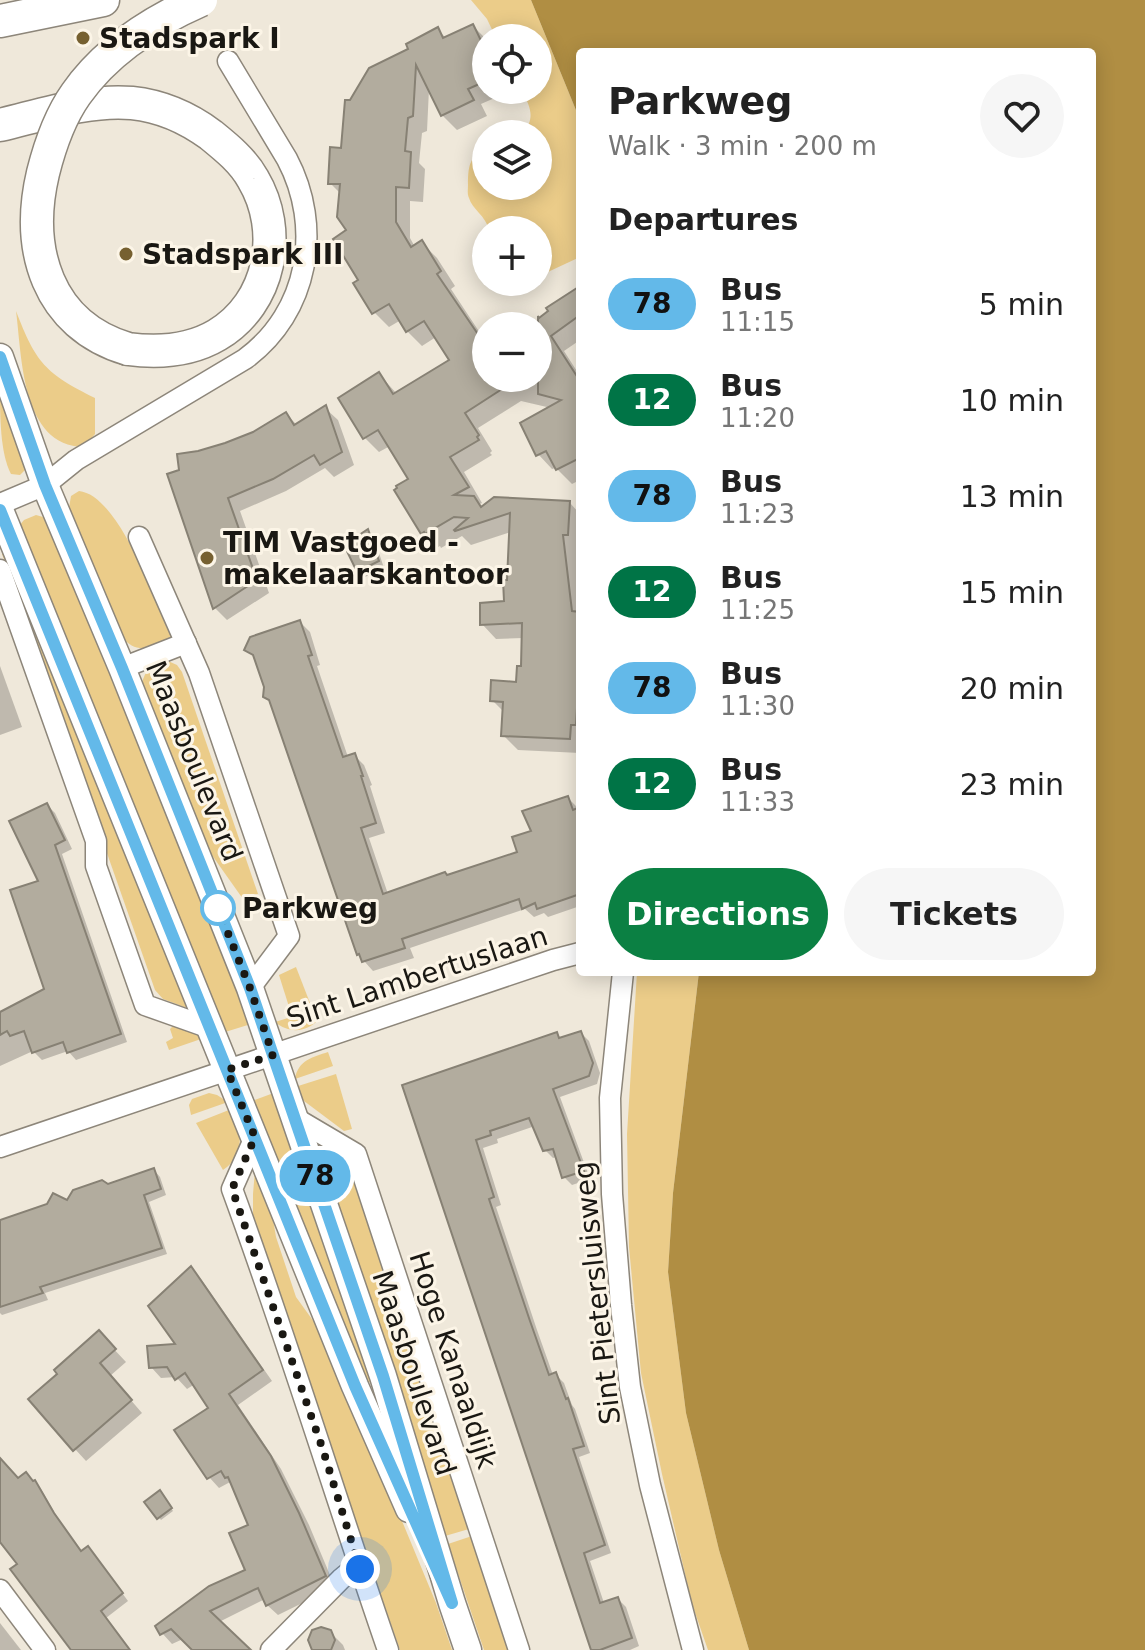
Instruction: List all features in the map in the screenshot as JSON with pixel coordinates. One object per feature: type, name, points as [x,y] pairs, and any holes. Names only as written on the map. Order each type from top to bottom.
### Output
[{"type":"main road","points":[[0,21],[103,0]]},
{"type":"main road","points":[[0,125],[77,107],[114,103],[146,105],[175,114],[206,132],[237,157],[264,201],[270,247],[262,282],[244,312],[218,335],[195,345],[157,351],[128,349],[98,336],[77,322],[53,292],[41,261],[37,237],[40,185],[51,144],[60,123],[71,102],[92,75],[137,34],[201,0]]},
{"type":"street","points":[[0,504],[45,485],[76,460],[245,359],[257,351],[282,322],[297,291],[306,247],[307,222],[303,200],[287,159],[228,61]]},
{"type":"street","name":"Maasboulevard","points":[[0,357],[45,485],[250,988],[383,1376],[468,1650]]},
{"type":"street","name":"Maasboulevard","points":[[0,510],[355,1386],[452,1603]]},
{"type":"street","points":[[139,537],[199,673],[289,936],[250,988]]},
{"type":"street","points":[[0,570],[96,841],[96,866],[145,1005],[210,1028]]},
{"type":"street","points":[[122,668],[186,643]]},
{"type":"street","name":"Sint Lambertuslaan","points":[[0,1147],[576,954]]},
{"type":"street","name":"Sint Pietersluisweg","points":[[623,976],[610,1098],[612,1194],[621,1305],[630,1387],[650,1485],[693,1650]]},
{"type":"street","name":"Hoge Kanaaldijk","points":[[295,1118],[356,1154],[519,1650]]},
{"type":"street","points":[[255,1137],[232,1189],[323,1450],[388,1650]]},
{"type":"street","points":[[271,1650],[341,1579],[360,1569]]},
{"type":"street","points":[[0,1590],[45,1650]]},
{"type":"shaded area","points":[[471,0],[531,0],[541,24],[489,24]]},
{"type":"shaded area","points":[[531,0],[1145,0],[1145,1650],[749,1650],[719,1550],[686,1413],[668,1272],[673,1193],[699,976],[1096,976],[1096,48],[576,48],[576,110],[552,51],[552,24],[541,24]]},
{"type":"shaded area","points":[[552,51],[576,110],[576,259],[552,270],[552,216],[481,216],[468,196],[468,173],[472,161],[472,200],[552,200],[552,120],[530,120],[528,104],[552,104]]},
{"type":"shaded area","points":[[16,311],[44,365],[64,381],[95,398],[95,434],[84,447],[63,443],[48,432],[36,415],[24,374]]},
{"type":"shaded area","points":[[0,389],[27,468],[20,475],[11,474],[7,465],[1,434]]},
{"type":"shaded area","points":[[79,491],[93,497],[107,509],[120,527],[172,636],[140,648],[121,636],[69,508],[71,496]]},
{"type":"shaded area","points":[[36,515],[50,519],[251,1024],[222,1033],[19,526]]},
{"type":"shaded area","points":[[9,551],[190,1009],[163,999],[155,990],[2,554]]},
{"type":"shaded area","points":[[168,661],[177,665],[182,672],[258,894],[243,899],[209,851],[142,684],[150,668]]},
{"type":"shaded area","points":[[296,967],[310,1003],[290,1010],[279,975]]},
{"type":"shaded area","points":[[637,976],[699,976],[673,1193],[668,1272],[686,1413],[719,1550],[749,1650],[708,1650],[692,1604],[641,1373],[629,1247],[627,1134]]},
{"type":"shaded area","points":[[314,1010],[317,1021],[302,1029],[285,1028],[275,1022]]},
{"type":"shaded area","points":[[174,1025],[197,1034],[201,1039],[169,1050],[166,1042],[173,1038],[170,1029]]},
{"type":"shaded area","points":[[328,1052],[333,1066],[295,1079],[303,1063]]},
{"type":"shaded area","points":[[336,1074],[352,1129],[344,1131],[300,1098],[295,1087]]},
{"type":"shaded area","points":[[279,1091],[374,1381],[367,1383],[252,1101]]},
{"type":"shaded area","points":[[209,1093],[228,1102],[191,1115],[189,1105],[192,1099]]},
{"type":"shaded area","points":[[234,1108],[239,1149],[231,1164],[223,1170],[196,1123]]},
{"type":"shaded area","points":[[316,1144],[349,1164],[469,1529],[445,1536]]},
{"type":"shaded area","points":[[255,1170],[267,1184],[276,1237],[296,1297],[327,1340],[436,1603],[452,1650],[400,1650],[299,1362],[253,1215]]},
{"type":"shaded area","points":[[472,1536],[510,1650],[484,1650],[448,1544]]},
{"type":"building","points":[[472,24],[472,87],[468,89],[472,101],[441,116],[416,65],[413,116],[408,118],[405,151],[411,152],[409,188],[396,187],[396,222],[411,247],[422,240],[441,271],[437,274],[472,325],[472,392],[497,392],[465,413],[479,440],[450,457],[469,487],[454,495],[474,496],[481,507],[494,497],[570,501],[568,535],[563,535],[572,611],[576,612],[576,725],[571,725],[570,739],[501,736],[503,702],[490,701],[491,680],[516,682],[517,666],[521,666],[522,623],[480,625],[480,603],[504,601],[503,580],[507,580],[510,513],[455,531],[468,518],[454,517],[421,534],[394,490],[408,479],[378,430],[363,439],[338,398],[379,372],[393,394],[449,360],[424,321],[406,332],[389,304],[372,314],[353,283],[358,280],[333,239],[346,230],[337,217],[340,184],[328,184],[330,147],[341,148],[345,100],[350,100],[369,68],[408,49],[406,44],[438,27],[443,38]]},
{"type":"building","points":[[576,289],[576,318],[552,335],[552,312],[546,308]]},
{"type":"building","points":[[552,338],[576,375],[576,460],[556,470],[546,451],[536,456],[520,423],[561,400],[538,394],[552,392]]},
{"type":"building","points":[[326,405],[342,452],[320,465],[314,455],[273,479],[228,498],[257,580],[213,609],[167,474],[179,470],[177,454],[225,443],[253,432],[286,412],[294,425]]},
{"type":"building","points":[[368,529],[379,561],[357,572],[344,545]]},
{"type":"building","points":[[300,620],[312,655],[308,656],[343,757],[355,753],[363,776],[376,823],[361,828],[383,894],[445,872],[447,875],[517,852],[512,837],[531,831],[522,811],[568,796],[573,810],[576,809],[576,895],[537,909],[535,903],[522,909],[519,899],[402,939],[405,948],[362,962],[269,700],[263,697],[264,687],[253,655],[244,650],[250,637]]},
{"type":"building","points":[[47,803],[65,840],[55,845],[121,1034],[67,1053],[63,1042],[32,1053],[24,1031],[10,1036],[7,1031],[0,1035],[0,1012],[44,989],[10,890],[38,881],[9,821]]},
{"type":"building","points":[[581,1031],[593,1063],[589,1076],[553,1089],[584,1171],[562,1178],[553,1149],[543,1151],[529,1118],[490,1131],[491,1135],[476,1140],[494,1197],[489,1199],[549,1375],[556,1372],[584,1446],[573,1449],[605,1545],[584,1553],[600,1603],[618,1597],[632,1638],[600,1650],[591,1650],[402,1085],[557,1032],[559,1038]]},
{"type":"building","points":[[154,1168],[161,1189],[144,1195],[162,1248],[40,1287],[43,1293],[0,1307],[0,1220],[47,1204],[53,1193],[67,1200],[73,1190],[102,1180],[108,1184]]},
{"type":"building","points":[[191,1266],[263,1370],[229,1394],[271,1456],[326,1576],[266,1606],[258,1588],[210,1611],[251,1650],[192,1650],[171,1629],[160,1635],[155,1626],[209,1586],[245,1570],[229,1533],[248,1525],[228,1477],[225,1478],[221,1471],[207,1479],[174,1430],[208,1408],[185,1373],[175,1380],[167,1367],[149,1368],[147,1346],[175,1344],[148,1306]]},
{"type":"building","points":[[99,1330],[116,1349],[100,1363],[132,1400],[73,1451],[28,1399],[57,1374],[54,1370]]},
{"type":"building","points":[[0,1458],[18,1478],[26,1472],[35,1480],[81,1551],[88,1546],[123,1593],[101,1611],[130,1650],[71,1650],[10,1569],[17,1564],[0,1542]]},
{"type":"building","points":[[160,1490],[172,1508],[157,1519],[144,1502]]},
{"type":"building","points":[[321,1627],[331,1630],[335,1640],[331,1650],[312,1650],[308,1640],[312,1630]]},
{"type":"bus line","name":"78","points":[[0,357],[45,485],[250,988],[383,1376],[452,1603],[355,1386],[0,510]]},
{"type":"place","name":"Stadspark I","points":[[83,38]]},
{"type":"place","name":"Stadspark III","points":[[126,254]]},
{"type":"place","name":"TIM Vastgoed - makelaarskantoor","points":[[207,558]]},
{"type":"place","name":"Parkweg","points":[[218,908]]},
{"type":"route","points":[[218,908],[215,901],[273,1055],[227,1070],[255,1137],[232,1189],[323,1450],[360,1569]]}]
